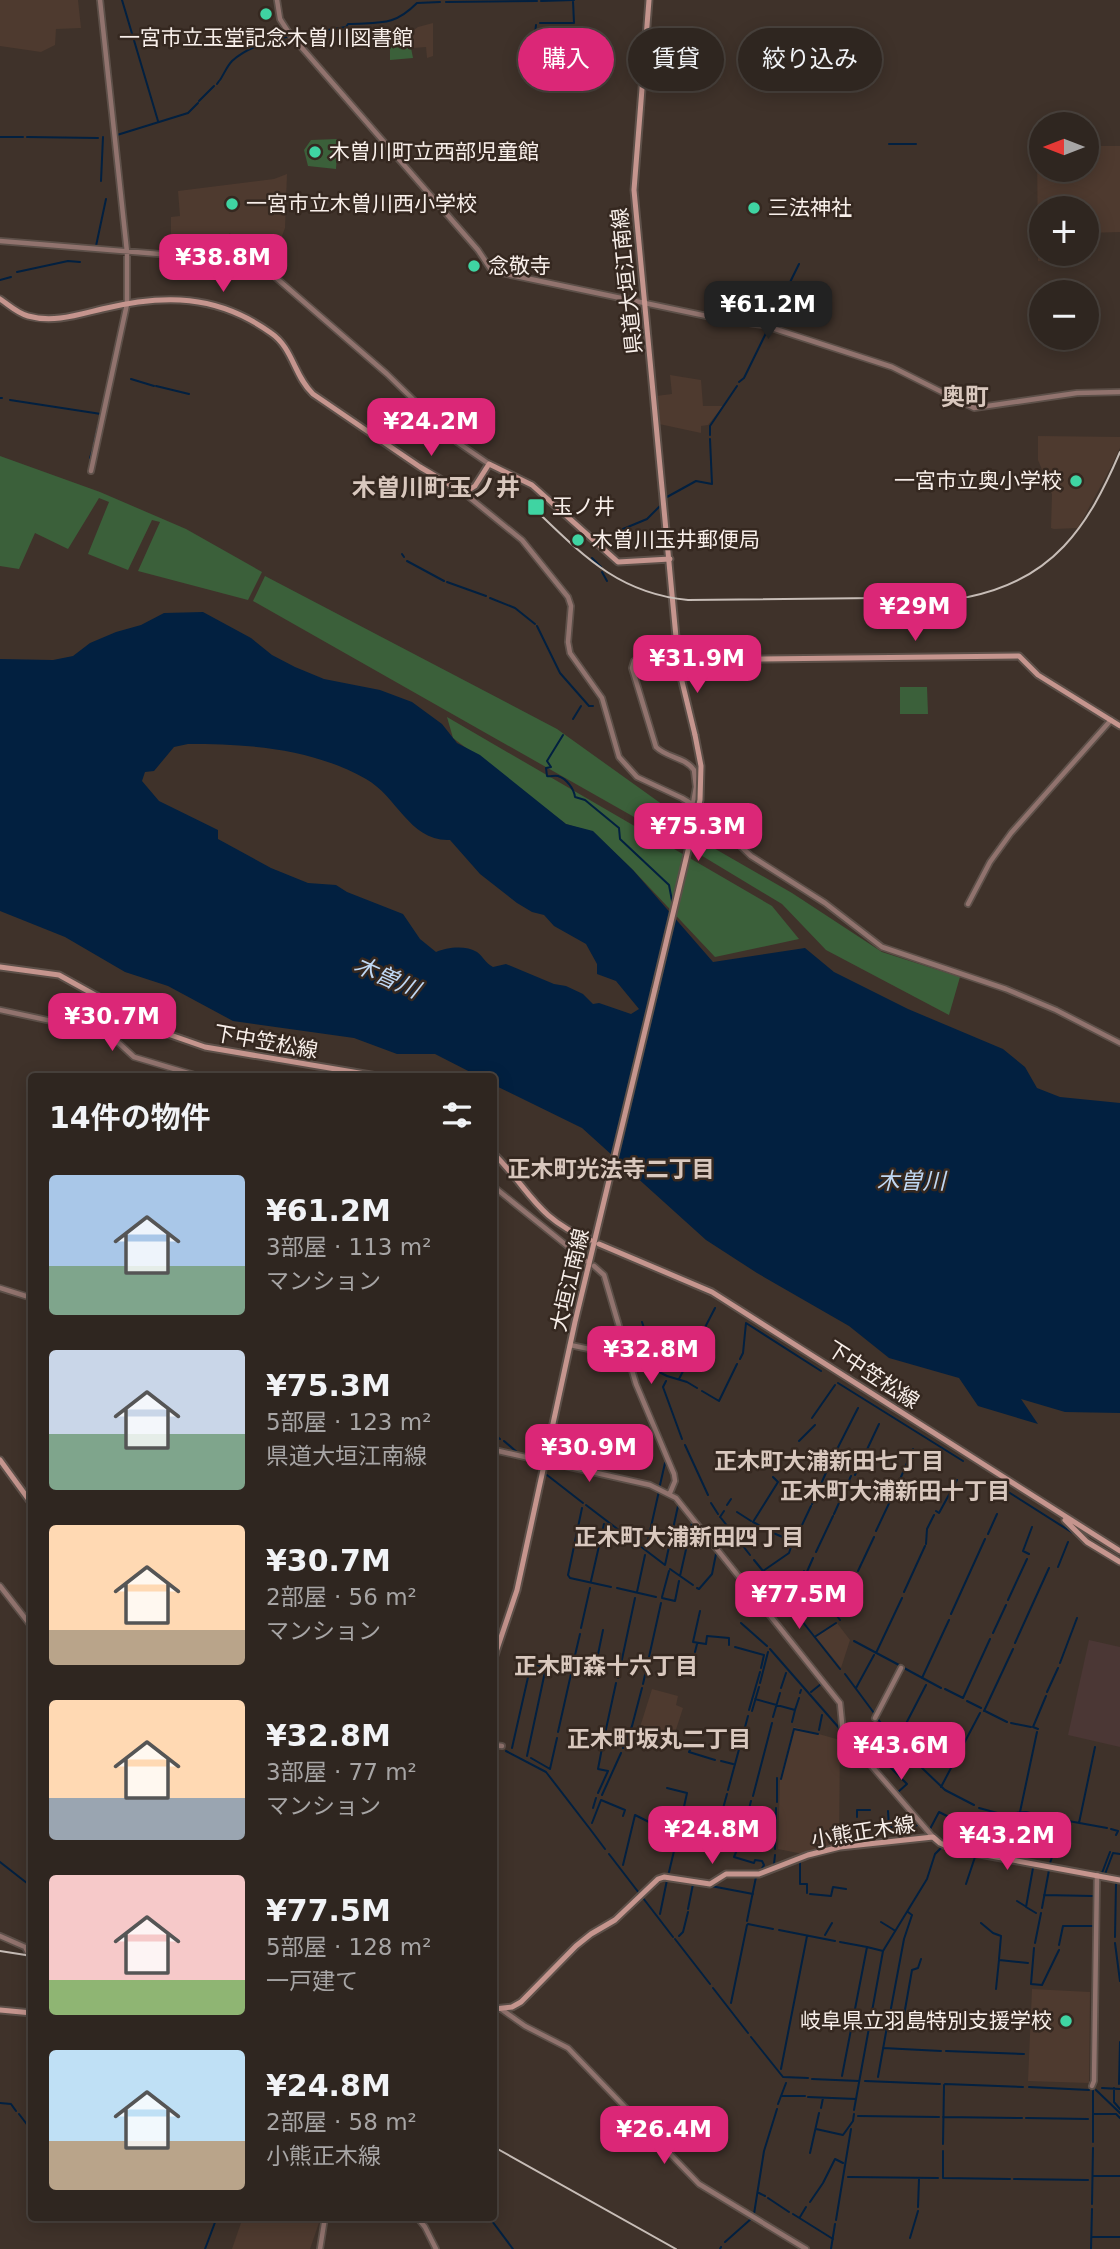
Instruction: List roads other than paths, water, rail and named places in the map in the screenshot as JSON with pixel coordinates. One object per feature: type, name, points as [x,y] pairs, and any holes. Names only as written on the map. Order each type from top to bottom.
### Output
[{"type":"main road","name":"県道大垣江南線","points":[[649,0],[633,183],[678,660]]},
{"type":"main road","points":[[0,299],[27,316],[58,318],[163,299],[195,300],[246,317],[281,341],[299,377],[313,394],[420,467],[464,492],[475,486],[489,464],[528,482],[618,562],[670,559]]},
{"type":"main road","points":[[678,660],[1020,656],[1038,675],[1120,726]]},
{"type":"main road","name":"大垣江南線","points":[[497,1649],[517,1590],[570,1345],[699,800],[701,766],[678,660]]},
{"type":"main road","name":"下中笠松線","points":[[0,967],[59,975],[162,1032],[205,1047],[356,1073]]},
{"type":"main road","points":[[497,1158],[543,1213],[590,1240]]},
{"type":"main road","name":"下中笠松線","points":[[599,1244],[712,1292],[1120,1551]]},
{"type":"main road","points":[[0,1461],[28,1499]]},
{"type":"main road","points":[[1053,1508],[1087,1542],[1120,1562]]},
{"type":"main road","name":"小熊正木線","points":[[501,2009],[512,2007],[521,2001],[576,1947],[615,1920],[659,1879],[670,1877],[710,1884],[726,1874],[759,1874],[808,1855],[841,1847],[933,1837],[953,1849],[1120,1880]]},
{"type":"main road","points":[[497,2006],[501,2009]]},
{"type":"main road","points":[[0,2010],[28,2013]]},
{"type":"street","points":[[91,471],[127,304],[127,252],[100,0]]},
{"type":"street","points":[[277,0],[280,19],[289,33],[478,250],[492,271],[727,321],[763,325],[915,376],[967,407],[993,407],[1067,394],[1120,392]]},
{"type":"street","points":[[0,241],[240,261],[268,272],[370,358],[457,442],[489,464]]},
{"type":"street","points":[[464,492],[522,540],[568,597],[572,606],[568,642],[570,653],[602,698],[622,763],[637,778],[693,804],[716,820],[751,856],[825,903],[882,947],[1006,989],[1056,1010],[1120,1043]]},
{"type":"street","points":[[678,660],[640,659],[634,661],[632,668],[656,747],[665,754],[686,762],[694,770],[696,786],[693,804]]},
{"type":"street","points":[[968,904],[990,862],[1011,834],[1111,720]]},
{"type":"street","points":[[0,1010],[108,1032],[134,1057],[188,1073]]},
{"type":"street","points":[[497,1189],[586,1261]]},
{"type":"street","points":[[594,1266],[604,1275],[636,1384],[674,1474],[675,1481],[670,1493]]},
{"type":"street","points":[[0,1288],[28,1297]]},
{"type":"street","points":[[570,1345],[628,1357]]},
{"type":"street","points":[[497,1451],[650,1485],[670,1493],[687,1510],[839,1703],[843,1733],[933,1837]]},
{"type":"street","points":[[0,1586],[28,1622]]},
{"type":"street","points":[[875,1718],[901,1668]]},
{"type":"street","points":[[497,1745],[502,1746]]},
{"type":"street","points":[[1091,2087],[1094,2081],[1095,2054],[1097,1875]]},
{"type":"street","points":[[0,1936],[25,1947],[28,1953]]},
{"type":"street","points":[[501,2009],[526,2026],[568,2048],[699,2185],[806,2249]]},
{"type":"street","points":[[320,2249],[325,2221]]},
{"type":"street","points":[[420,2221],[436,2249]]},
{"type":"water","name":"木曽川","points":[[203,612],[251,638],[272,655],[295,667],[324,679],[380,690],[412,702],[442,724],[457,743],[480,755],[566,824],[593,831],[633,870],[713,962],[805,948],[834,972],[908,1009],[1003,1049],[1025,1067],[1037,1088],[1060,1097],[1120,1103],[1120,1413],[1065,1412],[1021,1399],[1038,1424],[978,1406],[959,1378],[889,1358],[849,1326],[706,1240],[582,1128],[497,1086],[497,1073],[472,1073],[435,1054],[397,1054],[354,1038],[233,1021],[168,986],[125,972],[65,937],[0,911],[0,659],[53,660],[73,656],[90,643],[141,625],[164,613]],"holes":[[[188,744],[257,747],[324,760],[366,779],[387,796],[424,834],[436,839],[450,840],[480,874],[517,903],[532,912],[544,915],[554,926],[586,944],[597,964],[597,974],[616,981],[639,1009],[631,1014],[599,1003],[593,1004],[583,994],[566,986],[554,984],[506,964],[493,967],[477,952],[467,948],[436,952],[420,939],[403,914],[336,885],[308,883],[271,868],[218,839],[218,830],[159,801],[142,781],[145,772],[154,771],[174,747]]]},
{"type":"waterway","points":[[122,0],[158,121]]},
{"type":"waterway","points":[[541,1],[574,0]]},
{"type":"waterway","points":[[446,2],[537,1]]},
{"type":"waterway","points":[[540,23],[574,23],[573,1]]},
{"type":"waterway","points":[[220,80],[232,61],[270,41],[346,27],[348,24],[386,22],[401,16],[417,3],[440,2]]},
{"type":"waterway","points":[[199,101],[214,86]]},
{"type":"waterway","points":[[117,135],[188,113],[198,103]]},
{"type":"waterway","points":[[0,137],[23,137]]},
{"type":"waterway","points":[[27,137],[98,138]]},
{"type":"waterway","points":[[101,181],[103,137]]},
{"type":"waterway","points":[[889,144],[916,144]]},
{"type":"waterway","points":[[96,246],[106,199]]},
{"type":"waterway","points":[[17,272],[68,261],[80,262]]},
{"type":"waterway","points":[[769,325],[799,264]]},
{"type":"waterway","points":[[0,280],[11,277]]},
{"type":"waterway","points":[[739,382],[744,378],[767,331]]},
{"type":"waterway","points":[[131,379],[154,386]]},
{"type":"waterway","points":[[156,386],[189,394]]},
{"type":"waterway","points":[[710,435],[710,426],[737,386]]},
{"type":"waterway","points":[[10,400],[101,414]]},
{"type":"waterway","points":[[94,443],[98,426]]},
{"type":"waterway","points":[[667,497],[696,481],[712,484],[710,439]]},
{"type":"waterway","points":[[90,458],[94,445]]},
{"type":"waterway","points":[[623,529],[647,519],[661,505]]},
{"type":"waterway","points":[[602,543],[614,533]]},
{"type":"waterway","points":[[592,558],[601,567]]},
{"type":"waterway","points":[[407,561],[444,581]]},
{"type":"waterway","points":[[602,572],[607,581]]},
{"type":"waterway","points":[[447,582],[486,596]]},
{"type":"waterway","points":[[490,598],[515,608],[535,624]]},
{"type":"waterway","points":[[537,626],[560,673],[589,706],[593,706]]},
{"type":"waterway","points":[[573,719],[581,706]]},
{"type":"waterway","points":[[563,735],[547,761],[551,767],[546,768],[547,776],[564,779],[572,788],[575,797],[585,800],[619,828],[620,839],[669,885],[673,906]]},
{"type":"waterway","points":[[699,1339],[715,1308]]},
{"type":"waterway","points":[[642,1322],[657,1367]]},
{"type":"waterway","points":[[740,1359],[746,1323],[821,1371]]},
{"type":"waterway","points":[[679,1379],[697,1344]]},
{"type":"waterway","points":[[702,1391],[719,1401],[737,1364]]},
{"type":"waterway","points":[[659,1372],[667,1376]]},
{"type":"waterway","points":[[667,1376],[697,1388]]},
{"type":"waterway","points":[[666,1381],[663,1387],[682,1439]]},
{"type":"waterway","points":[[838,1383],[963,1461]]},
{"type":"waterway","points":[[812,1418],[835,1385]]},
{"type":"waterway","points":[[830,1463],[858,1408]]},
{"type":"waterway","points":[[855,1475],[879,1424]]},
{"type":"waterway","points":[[799,1441],[815,1425]]},
{"type":"waterway","points":[[504,1441],[518,1453]]},
{"type":"waterway","points":[[685,1445],[708,1495]]},
{"type":"waterway","points":[[895,1491],[913,1449]]},
{"type":"waterway","points":[[660,1485],[665,1463]]},
{"type":"waterway","points":[[533,1464],[538,1468]]},
{"type":"waterway","points":[[812,1504],[829,1466]]},
{"type":"waterway","points":[[547,1475],[583,1503]]},
{"type":"waterway","points":[[834,1514],[851,1476]]},
{"type":"waterway","points":[[766,1529],[753,1522],[778,1482],[773,1477]]},
{"type":"waterway","points":[[936,1511],[939,1513],[957,1480]]},
{"type":"waterway","points":[[991,1481],[1076,1535]]},
{"type":"waterway","points":[[646,1549],[659,1491]]},
{"type":"waterway","points":[[876,1531],[892,1497]]},
{"type":"waterway","points":[[727,1505],[731,1499]]},
{"type":"waterway","points":[[711,1503],[718,1514]]},
{"type":"waterway","points":[[586,1505],[624,1534]]},
{"type":"waterway","points":[[627,1536],[665,1565],[678,1506]]},
{"type":"waterway","points":[[771,1532],[794,1542],[811,1506]]},
{"type":"waterway","points":[[582,1508],[568,1575],[570,1578],[611,1587]]},
{"type":"waterway","points":[[720,1517],[724,1511]]},
{"type":"waterway","points":[[737,1512],[751,1521]]},
{"type":"waterway","points":[[988,1534],[997,1514]]},
{"type":"waterway","points":[[926,1544],[927,1529],[934,1515]]},
{"type":"waterway","points":[[816,1552],[833,1516]]},
{"type":"waterway","points":[[721,1518],[750,1555]]},
{"type":"waterway","points":[[680,1576],[692,1523]]},
{"type":"waterway","points":[[591,1581],[604,1524]]},
{"type":"waterway","points":[[1029,1554],[1023,1551],[1032,1527]]},
{"type":"waterway","points":[[858,1571],[874,1537]]},
{"type":"waterway","points":[[951,1614],[985,1539]]},
{"type":"waterway","points":[[1058,1567],[1068,1542]]},
{"type":"waterway","points":[[904,1592],[925,1546]]},
{"type":"waterway","points":[[754,1560],[763,1571],[789,1553],[791,1547]]},
{"type":"waterway","points":[[697,1588],[712,1574],[716,1554]]},
{"type":"waterway","points":[[637,1592],[645,1555]]},
{"type":"waterway","points":[[804,1571],[806,1574],[813,1558]]},
{"type":"waterway","points":[[1008,1600],[1027,1559]]},
{"type":"waterway","points":[[1015,1643],[1049,1568]]},
{"type":"waterway","points":[[670,1569],[693,1585]]},
{"type":"waterway","points":[[662,1597],[669,1571]]},
{"type":"waterway","points":[[779,1589],[801,1573]]},
{"type":"waterway","points":[[766,1574],[794,1611]]},
{"type":"waterway","points":[[840,1620],[837,1616],[855,1577]]},
{"type":"waterway","points":[[662,1598],[675,1601],[679,1581]]},
{"type":"waterway","points":[[581,1628],[590,1588]]},
{"type":"waterway","points":[[617,1588],[656,1597]]},
{"type":"waterway","points":[[618,1678],[635,1598]]},
{"type":"waterway","points":[[876,1653],[902,1598]]},
{"type":"waterway","points":[[643,1684],[661,1603]]},
{"type":"waterway","points":[[993,1633],[1006,1605]]},
{"type":"waterway","points":[[700,1611],[693,1642],[706,1644],[707,1636],[729,1638],[729,1645]]},
{"type":"waterway","points":[[798,1616],[840,1669]]},
{"type":"waterway","points":[[1060,1663],[1077,1618]]},
{"type":"waterway","points":[[922,1678],[949,1620]]},
{"type":"waterway","points":[[741,1623],[767,1646]]},
{"type":"waterway","points":[[816,1636],[836,1623]]},
{"type":"waterway","points":[[596,1664],[603,1630]]},
{"type":"waterway","points":[[572,1668],[580,1634]]},
{"type":"waterway","points":[[945,1689],[963,1698],[990,1639]]},
{"type":"waterway","points":[[854,1641],[899,1665]]},
{"type":"waterway","points":[[695,1652],[697,1644]]},
{"type":"waterway","points":[[735,1647],[764,1655],[761,1668]]},
{"type":"waterway","points":[[770,1649],[840,1729]]},
{"type":"waterway","points":[[984,1711],[1013,1649]]},
{"type":"waterway","points":[[760,1683],[768,1652]]},
{"type":"waterway","points":[[856,1688],[874,1655]]},
{"type":"waterway","points":[[512,1748],[531,1664],[546,1667],[527,1756]]},
{"type":"waterway","points":[[904,1668],[941,1688]]},
{"type":"waterway","points":[[1047,1692],[1058,1668]]},
{"type":"waterway","points":[[749,1710],[760,1672]]},
{"type":"waterway","points":[[781,1688],[786,1673]]},
{"type":"waterway","points":[[558,1732],[571,1674]]},
{"type":"waterway","points":[[845,1674],[874,1713]]},
{"type":"waterway","points":[[603,1743],[616,1683]]},
{"type":"waterway","points":[[811,1692],[821,1684]]},
{"type":"waterway","points":[[894,1742],[897,1741],[926,1685]]},
{"type":"waterway","points":[[752,1711],[759,1687]]},
{"type":"waterway","points":[[623,1748],[642,1688]]},
{"type":"waterway","points":[[773,1717],[780,1693]]},
{"type":"waterway","points":[[1038,1729],[1033,1727],[1046,1696]]},
{"type":"waterway","points":[[795,1710],[799,1698]]},
{"type":"waterway","points":[[755,1699],[795,1710],[792,1722]]},
{"type":"waterway","points":[[967,1701],[981,1708]]},
{"type":"waterway","points":[[985,1711],[1007,1722]]},
{"type":"waterway","points":[[941,1787],[980,1713]]},
{"type":"waterway","points":[[819,1730],[822,1715]]},
{"type":"waterway","points":[[728,1790],[748,1716]]},
{"type":"waterway","points":[[878,1719],[894,1742],[917,1764]]},
{"type":"waterway","points":[[753,1796],[772,1723]]},
{"type":"waterway","points":[[1011,1723],[1031,1727]]},
{"type":"waterway","points":[[781,1779],[794,1729],[818,1734]]},
{"type":"waterway","points":[[1020,1812],[1037,1732]]},
{"type":"waterway","points":[[863,1735],[879,1756],[907,1784],[898,1792]]},
{"type":"waterway","points":[[531,1758],[550,1769],[557,1738]]},
{"type":"waterway","points":[[676,1744],[691,1748],[689,1752],[715,1760]]},
{"type":"waterway","points":[[1079,1823],[1095,1747]]},
{"type":"waterway","points":[[598,1793],[608,1771],[598,1769],[602,1748]]},
{"type":"waterway","points":[[506,1751],[546,1772],[590,1829]]},
{"type":"waterway","points":[[602,1795],[621,1753]]},
{"type":"waterway","points":[[721,1761],[733,1764]]},
{"type":"waterway","points":[[922,1768],[945,1790],[974,1805]]},
{"type":"waterway","points":[[777,1778],[777,1802]]},
{"type":"waterway","points":[[667,1788],[687,1793],[680,1825]]},
{"type":"waterway","points":[[716,1834],[727,1794]]},
{"type":"waterway","points":[[593,1808],[596,1798]]},
{"type":"waterway","points":[[592,1823],[601,1800],[625,1810],[623,1816]]},
{"type":"waterway","points":[[741,1840],[751,1801]]},
{"type":"waterway","points":[[775,1849],[776,1808]]},
{"type":"waterway","points":[[979,1808],[1001,1814],[1026,1812],[1048,1817]]},
{"type":"waterway","points":[[857,1817],[857,1810],[870,1810]]},
{"type":"waterway","points":[[888,1811],[889,1827],[896,1827],[904,1833],[919,1824]]},
{"type":"waterway","points":[[930,1829],[939,1812],[953,1819]]},
{"type":"waterway","points":[[623,1865],[635,1815],[655,1825]]},
{"type":"waterway","points":[[1052,1818],[1107,1828]]},
{"type":"waterway","points":[[590,1829],[605,1849]]},
{"type":"waterway","points":[[1111,1829],[1118,1831],[1116,1835]]},
{"type":"waterway","points":[[669,1872],[679,1830]]},
{"type":"waterway","points":[[715,1839],[735,1844]]},
{"type":"waterway","points":[[976,1841],[1006,1844],[1005,1849],[1018,1851]]},
{"type":"waterway","points":[[739,1845],[734,1857],[754,1863],[755,1860],[762,1861],[764,1865],[761,1870]]},
{"type":"waterway","points":[[867,1947],[883,1951],[927,1879],[935,1854],[941,1848]]},
{"type":"waterway","points":[[1024,1852],[1048,1856]]},
{"type":"waterway","points":[[1102,1873],[1110,1852]]},
{"type":"waterway","points":[[1105,1874],[1113,1853],[1120,1854]]},
{"type":"waterway","points":[[609,1854],[639,1893]]},
{"type":"waterway","points":[[774,1864],[775,1855]]},
{"type":"waterway","points":[[966,1884],[975,1857]]},
{"type":"waterway","points":[[1050,1863],[1052,1857]]},
{"type":"waterway","points":[[800,1861],[800,1884],[807,1884],[807,1893]]},
{"type":"waterway","points":[[0,1862],[28,1884]]},
{"type":"waterway","points":[[1033,1868],[1026,1907],[1036,1913]]},
{"type":"waterway","points":[[1042,1908],[1049,1870]]},
{"type":"waterway","points":[[747,1921],[756,1877]]},
{"type":"waterway","points":[[660,1914],[667,1880]]},
{"type":"waterway","points":[[1115,1937],[1116,1883]]},
{"type":"waterway","points":[[688,1909],[693,1884]]},
{"type":"waterway","points":[[711,1886],[753,1894]]},
{"type":"waterway","points":[[810,1894],[831,1896],[833,1887],[846,1889]]},
{"type":"waterway","points":[[1044,1895],[1092,1896]]},
{"type":"waterway","points":[[643,1898],[673,1937]]},
{"type":"waterway","points":[[1017,1901],[1025,1906]]},
{"type":"waterway","points":[[679,1936],[683,1932],[688,1912]]},
{"type":"waterway","points":[[889,2019],[904,1939],[912,1915],[908,1912]]},
{"type":"waterway","points":[[1035,1943],[1041,1913]]},
{"type":"waterway","points":[[881,1922],[894,1930]]},
{"type":"waterway","points":[[825,1935],[832,1923]]},
{"type":"waterway","points":[[981,1923],[1001,1936],[999,1959]]},
{"type":"waterway","points":[[748,1924],[773,1929]]},
{"type":"waterway","points":[[731,2003],[747,1925]]},
{"type":"waterway","points":[[1059,1945],[1063,1926],[1092,1926]]},
{"type":"waterway","points":[[779,1930],[835,1941]]},
{"type":"waterway","points":[[781,2069],[807,1936]]},
{"type":"waterway","points":[[675,1939],[710,1984]]},
{"type":"waterway","points":[[840,1942],[867,1947],[855,2009]]},
{"type":"waterway","points":[[1115,1943],[1120,1981]]},
{"type":"waterway","points":[[1034,1948],[1031,1984],[1042,1985],[1059,1950]]},
{"type":"waterway","points":[[854,2110],[883,1951]]},
{"type":"waterway","points":[[890,2019],[903,2021],[912,1970],[918,1968],[921,1959]]},
{"type":"waterway","points":[[996,1989],[999,1960],[1028,1963]]},
{"type":"waterway","points":[[713,1988],[748,2033]]},
{"type":"waterway","points":[[842,2076],[854,2014]]},
{"type":"waterway","points":[[878,2077],[888,2021]]},
{"type":"waterway","points":[[751,2037],[783,2077],[808,2078]]},
{"type":"waterway","points":[[1119,2084],[1120,2042]]},
{"type":"waterway","points":[[883,2048],[941,2051]]},
{"type":"waterway","points":[[946,2051],[1024,2054]]},
{"type":"waterway","points":[[812,2079],[859,2081]]},
{"type":"waterway","points":[[865,2081],[940,2084]]},
{"type":"waterway","points":[[778,2104],[786,2083]]},
{"type":"waterway","points":[[945,2084],[1023,2087]]},
{"type":"waterway","points":[[943,2144],[944,2085]]},
{"type":"waterway","points":[[1029,2087],[1089,2090]]},
{"type":"waterway","points":[[1102,2088],[1120,2089]]},
{"type":"waterway","points":[[1114,2088],[1114,2102],[1120,2109]]},
{"type":"waterway","points":[[1093,2090],[1093,2142]]},
{"type":"waterway","points":[[1096,2090],[1120,2113]]},
{"type":"waterway","points":[[781,2096],[805,2096]]},
{"type":"waterway","points":[[808,2097],[856,2099]]},
{"type":"waterway","points":[[821,2108],[823,2098]]},
{"type":"waterway","points":[[0,2103],[11,2104],[16,2111]]},
{"type":"waterway","points":[[754,2214],[764,2151],[777,2109]]},
{"type":"waterway","points":[[810,2153],[819,2113]]},
{"type":"waterway","points":[[19,2114],[28,2126]]},
{"type":"waterway","points":[[816,2129],[843,2135],[853,2121],[854,2114]]},
{"type":"waterway","points":[[1094,2114],[1116,2114],[1120,2118]]},
{"type":"waterway","points":[[858,2116],[939,2117]]},
{"type":"waterway","points":[[943,2117],[1022,2118]]},
{"type":"waterway","points":[[1026,2118],[1088,2119]]},
{"type":"waterway","points":[[836,2220],[851,2129]]},
{"type":"waterway","points":[[1092,2204],[1093,2148]]},
{"type":"waterway","points":[[943,2151],[943,2178],[1010,2179]]},
{"type":"waterway","points":[[810,2202],[835,2159],[843,2163]]},
{"type":"waterway","points":[[1093,2176],[1120,2176]]},
{"type":"waterway","points":[[848,2177],[938,2178]]},
{"type":"waterway","points":[[918,2207],[919,2179]]},
{"type":"waterway","points":[[1014,2179],[1088,2180]]},
{"type":"waterway","points":[[759,2193],[765,2196]]},
{"type":"waterway","points":[[768,2198],[789,2212]]},
{"type":"waterway","points":[[800,2217],[806,2207]]},
{"type":"waterway","points":[[1091,2249],[1092,2209]]},
{"type":"waterway","points":[[910,2238],[918,2211]]},
{"type":"waterway","points":[[793,2214],[833,2239]]},
{"type":"waterway","points":[[725,2242],[752,2218]]},
{"type":"waterway","points":[[205,2249],[216,2221]]},
{"type":"waterway","points":[[492,2221],[513,2249]]},
{"type":"waterway","points":[[831,2249],[835,2224]]},
{"type":"waterway","points":[[1093,2237],[1120,2237]]},
{"type":"railway","points":[[527,502],[563,537],[599,566],[618,579],[662,596],[688,600],[968,597],[998,589],[1023,578],[1064,546],[1095,504],[1120,452]]},
{"type":"railway","points":[[0,1951],[28,1955]]},
{"type":"railway","points":[[497,2149],[676,2249]]},
{"type":"place","name":"一宮市立玉堂記念木曽川図書館","points":[[266,14]]},
{"type":"place","name":"木曽川町立西部児童館","points":[[315,152]]},
{"type":"place","name":"一宮市立木曽川西小学校","points":[[232,204]]},
{"type":"place","name":"三法神社","points":[[754,208]]},
{"type":"place","name":"念敬寺","points":[[474,266]]},
{"type":"place","name":"一宮市立奥小学校","points":[[1076,481]]},
{"type":"place","name":"玉ノ井","points":[[536,507]]},
{"type":"place","name":"木曽川玉井郵便局","points":[[578,540]]},
{"type":"place","name":"岐阜県立羽島特別支援学校","points":[[1066,2021]]},
{"type":"district","name":"奥町","points":[[965,397]]},
{"type":"district","name":"木曽川町玉ノ井","points":[[436,488]]},
{"type":"district","name":"正木町光法寺二丁目","points":[[611,1169]]},
{"type":"district","name":"正木町大浦新田七丁目","points":[[829,1461]]},
{"type":"district","name":"正木町大浦新田十丁目","points":[[895,1491]]},
{"type":"district","name":"正木町大浦新田四丁目","points":[[689,1537]]},
{"type":"district","name":"正木町森十六丁目","points":[[606,1666]]},
{"type":"district","name":"正木町坂丸二丁目","points":[[659,1739]]}]
